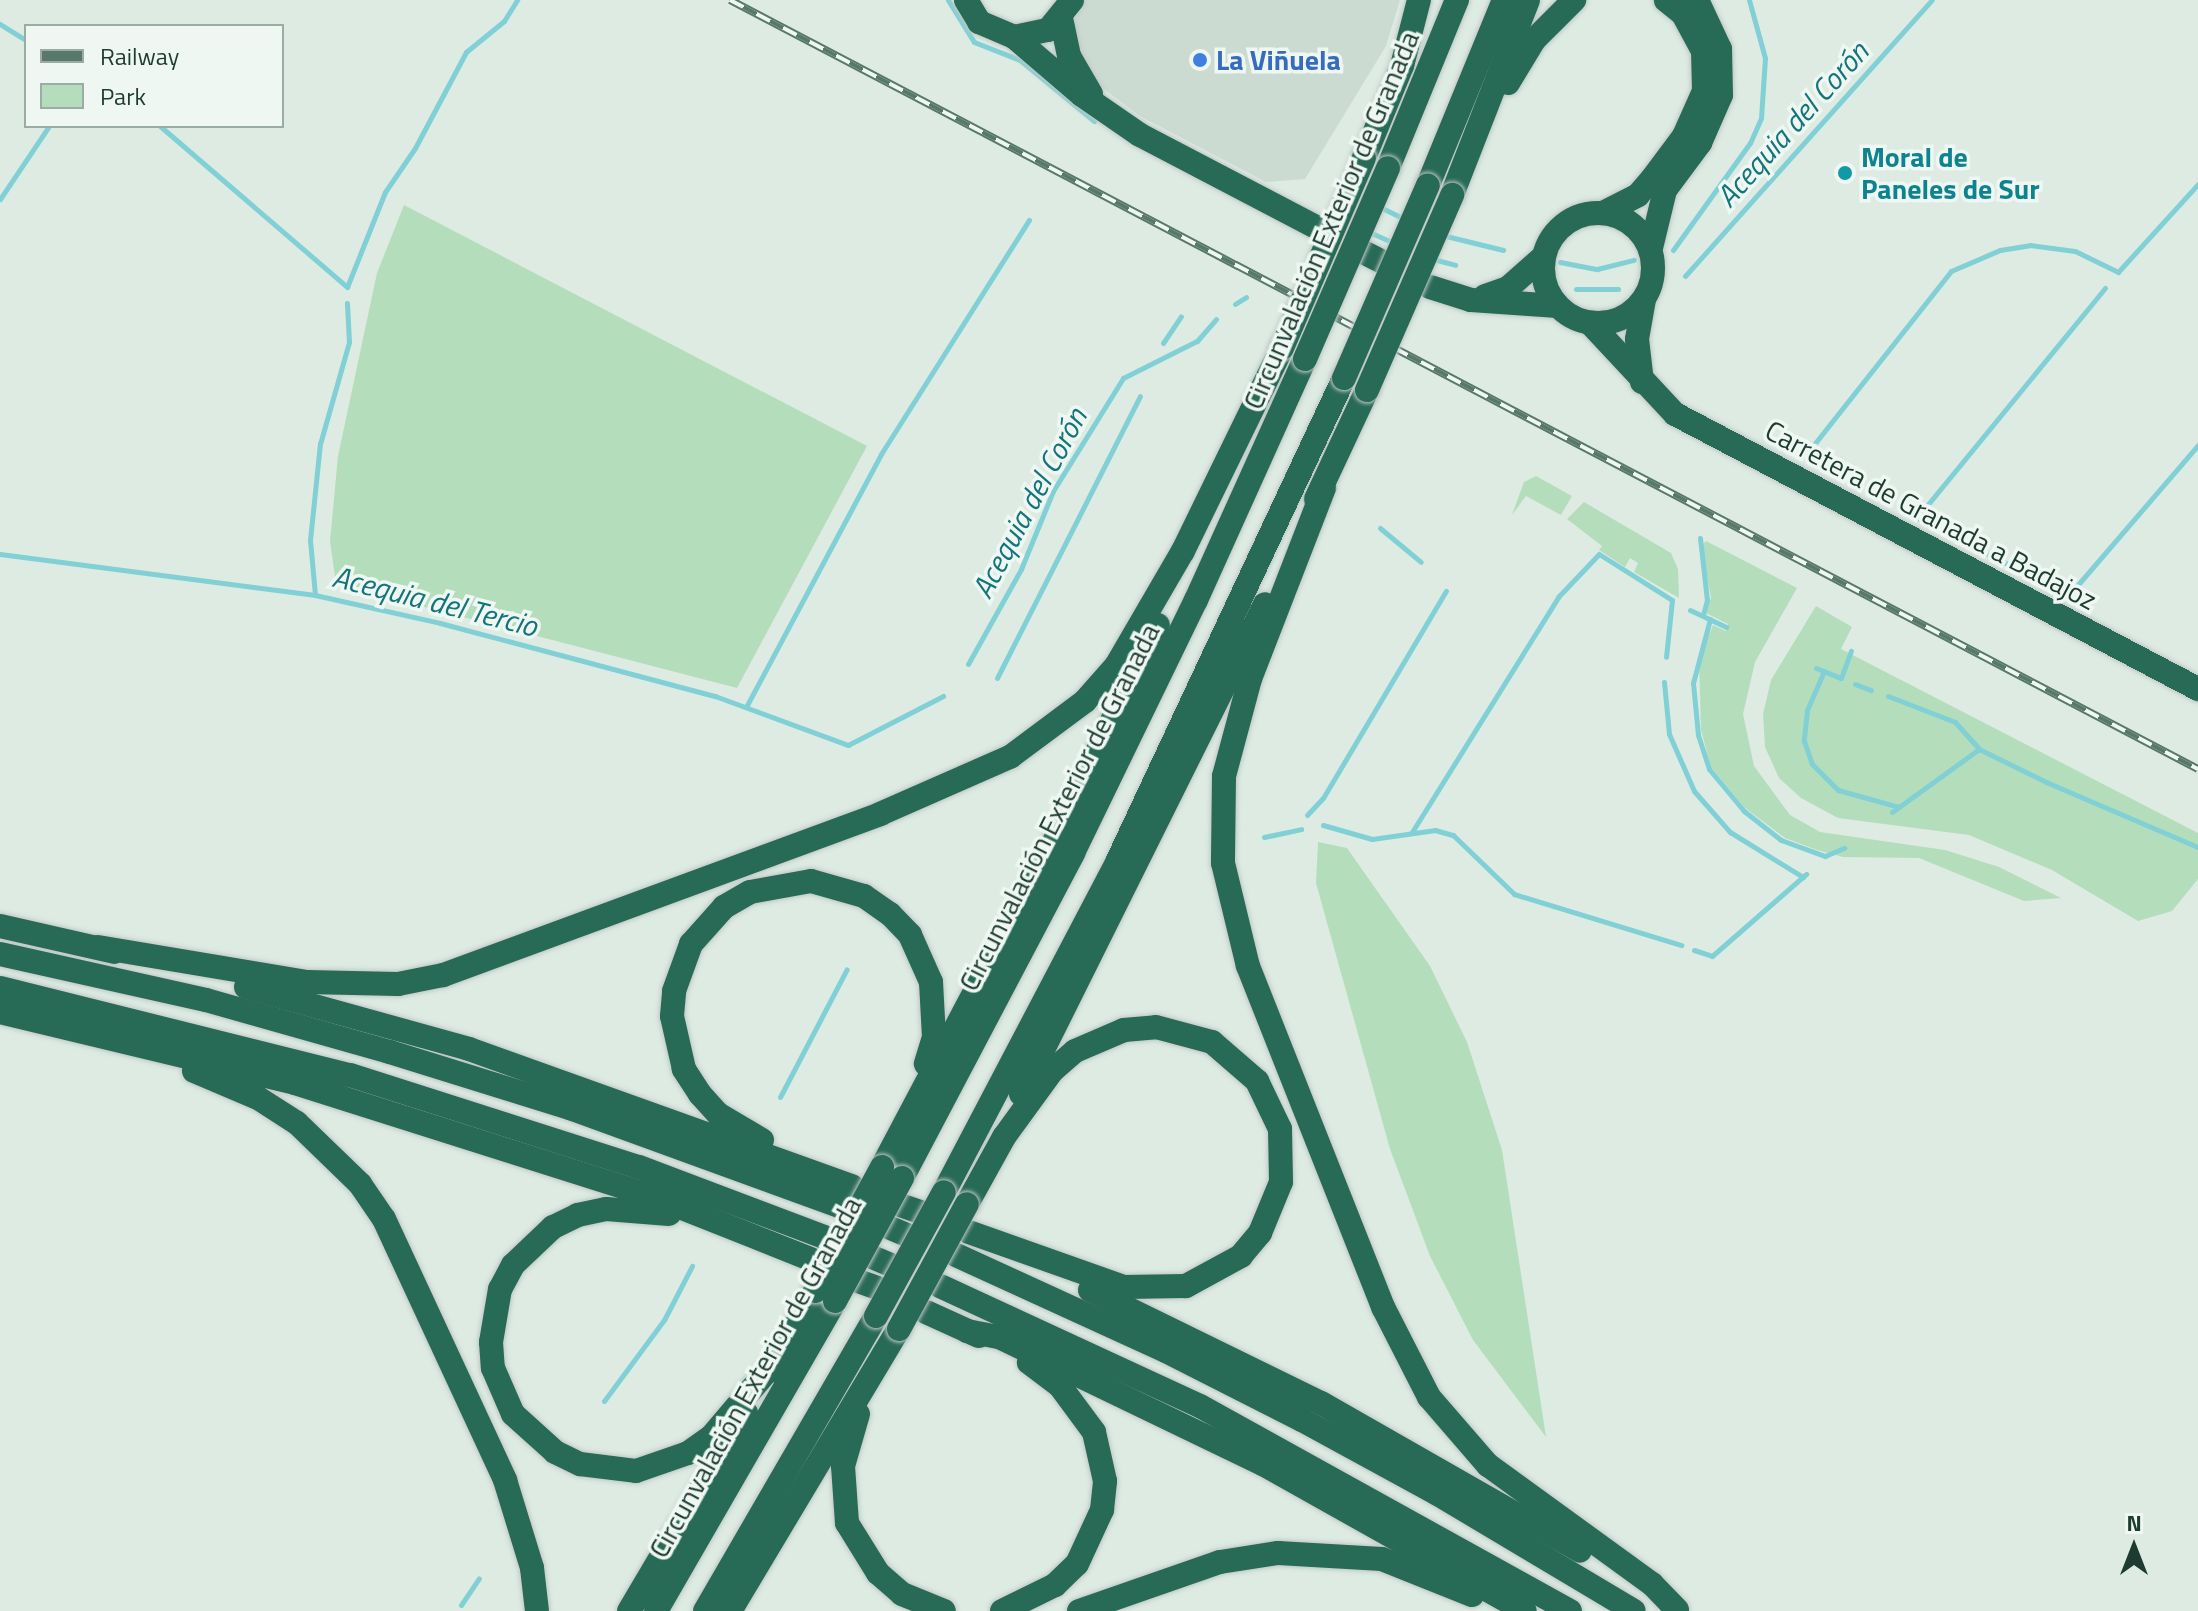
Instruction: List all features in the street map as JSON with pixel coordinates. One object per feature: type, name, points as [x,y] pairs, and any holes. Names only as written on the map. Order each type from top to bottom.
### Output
[{"type":"highway","points":[[966,0],[979,22],[1014,37],[1097,102],[1210,175],[1320,229]]},
{"type":"highway","points":[[1402,66],[1419,0]]},
{"type":"highway","points":[[0,926],[98,947],[307,982],[398,984],[443,975],[945,788],[1010,757],[1052,730],[1116,666],[1243,433],[1402,66],[1434,0]]},
{"type":"highway","name":"Circunvalación Exterior de Granada","points":[[656,1611],[892,1172],[1073,853],[1196,600],[1305,359],[1457,0]]},
{"type":"highway","points":[[705,1611],[876,1316],[1118,860],[1344,378],[1504,0]]},
{"type":"highway","points":[[1528,0],[1472,148],[1324,488],[1250,679],[1224,776],[1223,863],[1248,966],[1383,1307],[1429,1397],[1488,1465],[1652,1584],[1678,1610]]},
{"type":"highway","points":[[1472,148],[1534,40],[1574,0]]},
{"type":"highway","points":[[1558,306],[1543,275],[1544,256],[1550,240],[1568,221],[1605,212],[1638,195],[1684,136],[1704,91],[1703,51],[1683,14],[1666,0]]},
{"type":"highway","points":[[1643,384],[1637,339],[1644,300],[1653,280],[1651,248],[1665,190],[1700,143],[1721,95],[1720,49],[1697,0]]},
{"type":"highway","points":[[1014,37],[1039,33],[1066,9]]},
{"type":"highway","points":[[1066,9],[1069,56],[1097,102]]},
{"type":"highway","points":[[1605,212],[1635,225],[1651,248]]},
{"type":"highway","points":[[1471,300],[1508,288],[1544,256]]},
{"type":"highway","points":[[1430,287],[1471,300],[1558,306],[1590,323],[1618,320],[1644,300]]},
{"type":"highway","name":"Carretera de Granada a Badajoz","points":[[1590,323],[1643,384],[1675,414],[2198,689]]},
{"type":"highway","points":[[905,1126],[1052,846],[1237,458],[1243,433]]},
{"type":"highway","points":[[730,1611],[873,1374],[1004,1137],[1324,488]]},
{"type":"highway","points":[[0,954],[206,1000],[390,1052],[845,1196],[718,1114],[684,1069],[676,1044],[674,991],[691,944],[724,907],[750,892],[811,881],[838,885],[864,896],[910,935],[931,982],[935,1009],[934,1037],[892,1172]]},
{"type":"highway","points":[[98,947],[469,1049],[800,1166]]},
{"type":"highway","points":[[0,988],[203,1035],[452,1106],[639,1167],[824,1237]]},
{"type":"highway","points":[[0,1012],[309,1087],[725,1224],[810,1259]]},
{"type":"highway","points":[[64,1026],[95,1041],[216,1078],[258,1098],[297,1123],[360,1184],[406,1258],[505,1480],[532,1568],[537,1611]]},
{"type":"highway","points":[[969,1232],[1124,1287],[1186,1286],[1214,1275],[1241,1256],[1273,1208],[1283,1155],[1280,1129],[1257,1081],[1236,1058],[1188,1033],[1156,1027],[1124,1030],[1075,1051],[1052,1071],[1004,1137]]},
{"type":"highway","points":[[725,1224],[648,1210],[606,1209],[553,1227],[513,1265],[500,1289],[491,1342],[501,1390],[522,1424],[555,1452],[580,1464],[636,1471],[688,1453],[711,1437],[778,1358],[825,1296]]},
{"type":"highway","points":[[956,1255],[1166,1351],[1302,1420],[1436,1493],[1634,1611]]},
{"type":"highway","points":[[1033,1257],[1321,1403],[1678,1610]]},
{"type":"highway","points":[[940,1286],[1200,1406],[1570,1611]]},
{"type":"highway","points":[[926,1312],[1038,1368],[1082,1409],[1102,1456],[1105,1481],[1102,1510],[1077,1564],[1055,1585],[1002,1611]]},
{"type":"highway","points":[[967,1331],[999,1337],[1263,1464],[1525,1611]]},
{"type":"highway","points":[[629,1611],[778,1358]]},
{"type":"highway","points":[[873,1374],[843,1466],[847,1523],[878,1573],[902,1594],[944,1611]]},
{"type":"highway","points":[[1079,1611],[1220,1562],[1278,1553],[1329,1552],[1382,1559],[1502,1611]]},
{"type":"shaded area","points":[[1084,0],[1400,0],[1386,46],[1305,179],[1266,182],[1140,116],[1088,77],[1073,49],[1073,24]]},
{"type":"green space","points":[[404,205],[867,446],[737,688],[336,584],[330,541],[338,456],[377,273]]},
{"type":"green space","points":[[1536,476],[1572,496],[1561,515],[1526,496],[1512,515],[1524,482]]},
{"type":"green space","points":[[1584,502],[1671,553],[1678,569],[1679,598],[1634,572],[1638,563],[1630,558],[1625,567],[1599,550],[1602,546],[1567,519]]},
{"type":"green space","points":[[1706,541],[1797,588],[1755,662],[1743,714],[1754,766],[1790,815],[1820,832],[1945,850],[1999,867],[2061,898],[2024,901],[1919,858],[1843,857],[1817,850],[1785,838],[1744,807],[1711,767],[1701,730],[1699,660],[1713,625],[1726,631],[1728,624],[1706,613],[1711,598],[1701,546]]},
{"type":"green space","points":[[1816,606],[1852,627],[1841,649],[2198,833],[2198,879],[2172,911],[2138,921],[2052,870],[1969,835],[1838,818],[1801,798],[1779,778],[1765,747],[1763,714],[1771,680]]},
{"type":"green space","points":[[1318,842],[1347,848],[1430,966],[1467,1042],[1502,1150],[1546,1437],[1473,1340],[1430,1256],[1390,1149],[1316,883]]},
{"type":"waterway","points":[[162,128],[347,287],[385,192],[415,148],[466,52],[504,21],[517,0]]},
{"type":"waterway","points":[[948,0],[974,42],[1020,60],[1094,121]]},
{"type":"waterway","points":[[1673,250],[1750,143],[1761,118],[1765,58],[1749,0]]},
{"type":"waterway","name":"Acequia del Corón","points":[[1685,276],[1932,0]]},
{"type":"waterway","points":[[0,24],[24,39]]},
{"type":"waterway","points":[[0,199],[48,128]]},
{"type":"waterway","points":[[1802,450],[1812,447],[1951,271],[2000,250],[2030,245],[2075,251],[2118,272],[2198,184]]},
{"type":"waterway","points":[[1380,207],[1407,220]]},
{"type":"waterway","points":[[746,707],[881,454],[1029,220]]},
{"type":"waterway","name":"Acequia del Corón","points":[[1367,231],[1394,243]]},
{"type":"waterway","points":[[1442,235],[1503,250]]},
{"type":"waterway","name":"Acequia del Corón","points":[[1433,259],[1455,265]]},
{"type":"waterway","points":[[1560,262],[1597,269],[1634,260]]},
{"type":"waterway","points":[[2105,288],[1917,518],[2069,595],[2198,445]]},
{"type":"waterway","name":"Acequia del Corón","points":[[1576,289],[1618,289]]},
{"type":"waterway","name":"Acequia del Corón","points":[[1235,304],[1246,297]]},
{"type":"waterway","points":[[315,595],[310,540],[320,444],[349,342],[347,303]]},
{"type":"waterway","points":[[1163,343],[1181,316]]},
{"type":"waterway","name":"Acequia del Corón","points":[[968,664],[1021,569],[1053,491],[1123,378],[1197,341],[1216,319]]},
{"type":"waterway","points":[[997,678],[1140,396]]},
{"type":"waterway","points":[[1380,528],[1421,562]]},
{"type":"waterway","points":[[1700,538],[1707,600],[1703,615]]},
{"type":"waterway","name":"Acequia del Tercio","points":[[0,554],[315,595],[440,623],[715,696],[848,745],[943,696]]},
{"type":"waterway","points":[[1412,832],[1558,597],[1599,554],[1672,600],[1666,657]]},
{"type":"waterway","points":[[1307,815],[1323,798],[1446,591]]},
{"type":"waterway","points":[[1690,610],[1726,627]]},
{"type":"waterway","points":[[1710,619],[1693,683],[1698,735],[1709,769],[1744,811],[1781,840],[1825,856],[1844,848]]},
{"type":"waterway","points":[[1816,668],[1841,678],[1851,651]]},
{"type":"waterway","points":[[1824,671],[1807,710],[1804,741],[1812,764],[1838,790],[1899,807]]},
{"type":"waterway","points":[[1664,682],[1669,734],[1694,791],[1730,832],[1803,877]]},
{"type":"waterway","points":[[1855,684],[1871,690]]},
{"type":"waterway","points":[[1888,696],[1955,722],[1979,749],[2046,782],[2198,847]]},
{"type":"waterway","points":[[1892,812],[1979,749]]},
{"type":"waterway","points":[[1323,825],[1372,839],[1435,830],[1453,835],[1514,894],[1681,945]]},
{"type":"waterway","points":[[1264,837],[1301,829]]},
{"type":"waterway","points":[[1694,950],[1712,956],[1806,874]]},
{"type":"waterway","points":[[780,1097],[847,969]]},
{"type":"waterway","points":[[604,1401],[664,1320],[692,1266]]},
{"type":"waterway","points":[[461,1605],[479,1578]]},
{"type":"railway","points":[[730,0],[2198,769]]},
{"type":"place","name":"La Viñuela","points":[[1200,60]]},
{"type":"place","name":"Moral de Paneles de Sur","points":[[1845,173]]}]
